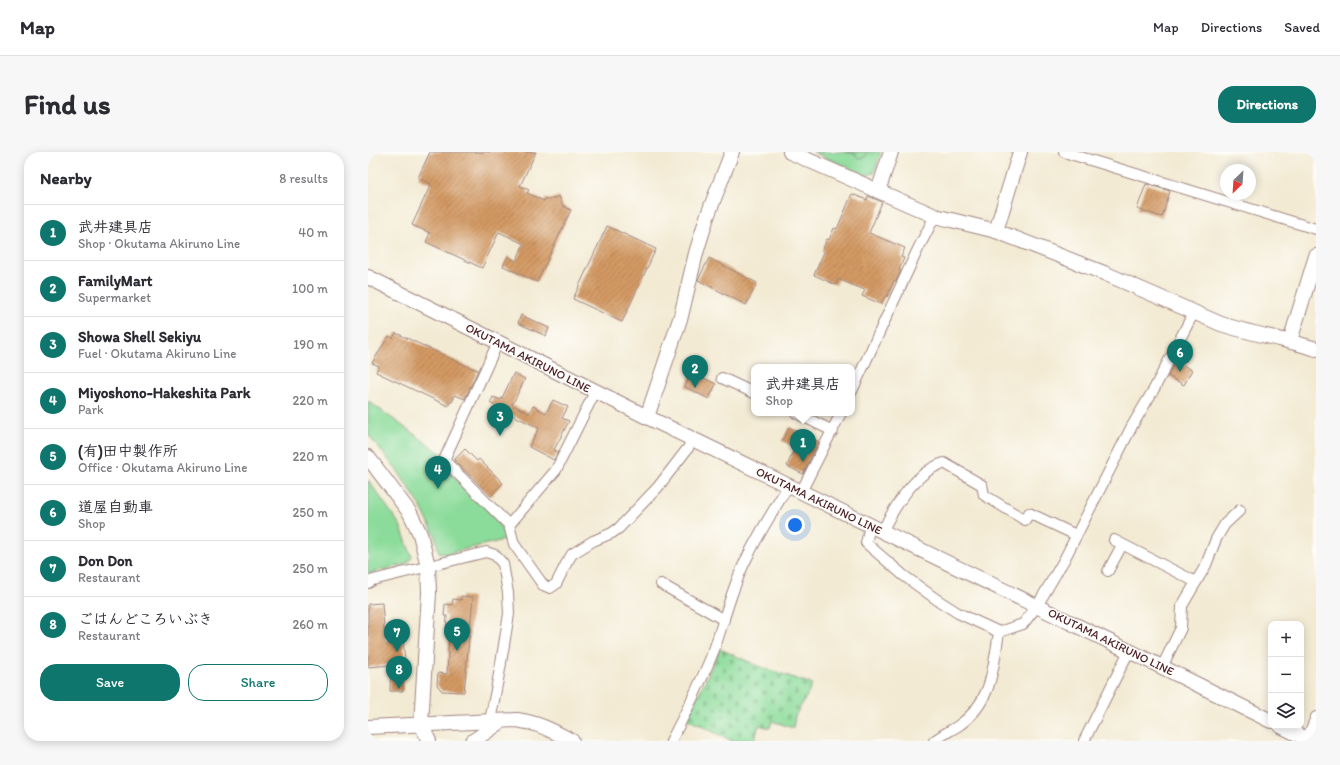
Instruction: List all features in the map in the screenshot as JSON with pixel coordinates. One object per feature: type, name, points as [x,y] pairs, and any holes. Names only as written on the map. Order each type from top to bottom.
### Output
[{"type":"street","points":[[647,417],[681,316],[696,253],[707,217],[732,152]]},
{"type":"street","points":[[790,152],[935,216],[996,231],[1104,273],[1237,329],[1290,341],[1316,349]]},
{"type":"street","points":[[878,191],[891,152]]},
{"type":"street","points":[[996,231],[1020,152]]},
{"type":"street","points":[[1064,152],[1316,229]]},
{"type":"street","points":[[855,385],[918,249],[935,216]]},
{"type":"street","points":[[1290,341],[1315,260]]},
{"type":"street","name":"OKUTAMA AKIRUNO LINE","points":[[368,277],[596,392],[1268,720]]},
{"type":"street","points":[[1076,535],[1029,513],[1025,520],[984,495],[982,485],[944,463],[937,465],[918,478],[906,492],[888,519],[876,529],[866,543],[903,575],[958,613],[1000,632],[1023,624],[1037,606],[1064,560],[1132,426],[1154,389],[1194,312]]},
{"type":"street","points":[[498,342],[444,460],[509,524],[514,544],[543,585],[550,588],[556,584],[572,554],[612,533],[628,520],[662,481],[688,448],[692,439]]},
{"type":"street","points":[[722,378],[751,392]]},
{"type":"street","points":[[509,524],[556,470],[596,392]]},
{"type":"street","points":[[802,416],[833,431]]},
{"type":"street","points":[[801,492],[840,416]]},
{"type":"street","points":[[368,457],[410,513],[420,534],[428,566],[429,593],[421,724],[429,741]]},
{"type":"street","points":[[671,741],[687,710],[714,648],[730,597],[742,567],[754,543],[788,486]]},
{"type":"street","points":[[1162,667],[1181,628],[1182,606],[1206,565],[1216,539],[1222,529],[1240,510]]},
{"type":"street","points":[[1108,572],[1118,542],[1196,582]]},
{"type":"street","points":[[368,583],[373,580],[486,552],[495,555],[502,564],[508,593],[509,614],[500,669],[496,721],[473,741]]},
{"type":"street","points":[[660,584],[724,620]]},
{"type":"street","points":[[934,741],[958,726],[978,708],[984,699],[990,683],[1000,632]]},
{"type":"street","points":[[1084,741],[1129,651]]},
{"type":"street","points":[[1287,729],[1309,740],[1316,717]]},
{"type":"street","points":[[368,724],[421,724],[496,721],[531,722],[548,728],[572,741]]},
{"type":"green space","points":[[813,152],[881,152],[874,173],[866,175]]},
{"type":"green space","points":[[868,152],[863,158],[858,158],[855,154],[847,153]]},
{"type":"green space","points":[[368,401],[442,454],[438,462],[492,513],[508,539],[445,554],[439,552],[435,536],[420,505],[399,473],[368,434]]},
{"type":"green space","points":[[368,480],[400,525],[412,557],[407,564],[377,571],[368,575]]},
{"type":"green space","points":[[720,649],[761,667],[812,684],[795,716],[793,728],[772,721],[770,728],[759,725],[754,741],[732,741],[687,719]]},
{"type":"building","points":[[430,152],[536,152],[520,186],[529,190],[527,193],[544,201],[546,198],[549,200],[559,196],[563,206],[571,210],[537,282],[503,266],[508,256],[516,261],[524,244],[499,232],[482,268],[426,242],[430,233],[412,225],[431,184],[418,178]]},
{"type":"building","points":[[1146,184],[1170,191],[1162,217],[1137,209]]},
{"type":"building","points":[[852,194],[867,200],[868,196],[882,202],[869,233],[905,248],[901,257],[904,258],[899,270],[901,271],[896,281],[894,280],[887,297],[885,296],[881,304],[862,296],[865,290],[838,279],[836,285],[814,275],[824,252],[822,251],[827,239],[829,240],[834,228],[837,229]]},
{"type":"building","points":[[607,226],[656,249],[622,322],[573,299]]},
{"type":"building","points":[[709,258],[757,283],[746,305],[698,280]]},
{"type":"building","points":[[521,315],[549,328],[546,336],[518,323]]},
{"type":"building","points":[[396,333],[478,370],[465,399],[455,395],[452,402],[450,402],[448,406],[376,372],[379,366],[372,363],[389,336],[393,338]]},
{"type":"building","points":[[1176,361],[1192,370],[1184,385],[1168,376]]},
{"type":"building","points":[[692,372],[716,384],[709,399],[685,387]]},
{"type":"building","points":[[514,373],[525,379],[512,405],[529,413],[533,406],[546,413],[553,400],[568,407],[562,418],[569,421],[554,450],[558,452],[554,460],[529,447],[539,428],[508,413],[503,423],[492,418],[497,407],[490,403],[493,397],[501,400]]},
{"type":"building","points":[[789,427],[819,442],[803,474],[787,466],[795,447],[782,441]]},
{"type":"building","points":[[465,449],[477,461],[479,459],[503,483],[491,496],[454,460]]},
{"type":"building","points":[[461,596],[473,597],[464,692],[442,691],[437,685],[438,673],[447,674],[449,634],[446,634],[447,616],[444,616],[445,604],[452,605],[453,599],[461,600]]},
{"type":"building","points":[[382,603],[385,640],[403,639],[405,661],[403,691],[390,691],[391,665],[368,667],[368,604]]},
{"type":"place","name":"道屋自動車","points":[[1180,372]]},
{"type":"place","name":"FamilyMart","points":[[695,388]]},
{"type":"place","name":"Showa Shell Sekiyu","points":[[500,436]]},
{"type":"place","name":"武井建具店","points":[[803,462]]},
{"type":"place","name":"Miyoshono-Hakeshita Park","points":[[438,489]]},
{"type":"place","name":"(有)田中製作所","points":[[457,651]]},
{"type":"place","name":"Don Don","points":[[397,652]]},
{"type":"place","name":"ごはんどころいぶき","points":[[399,689]]}]
